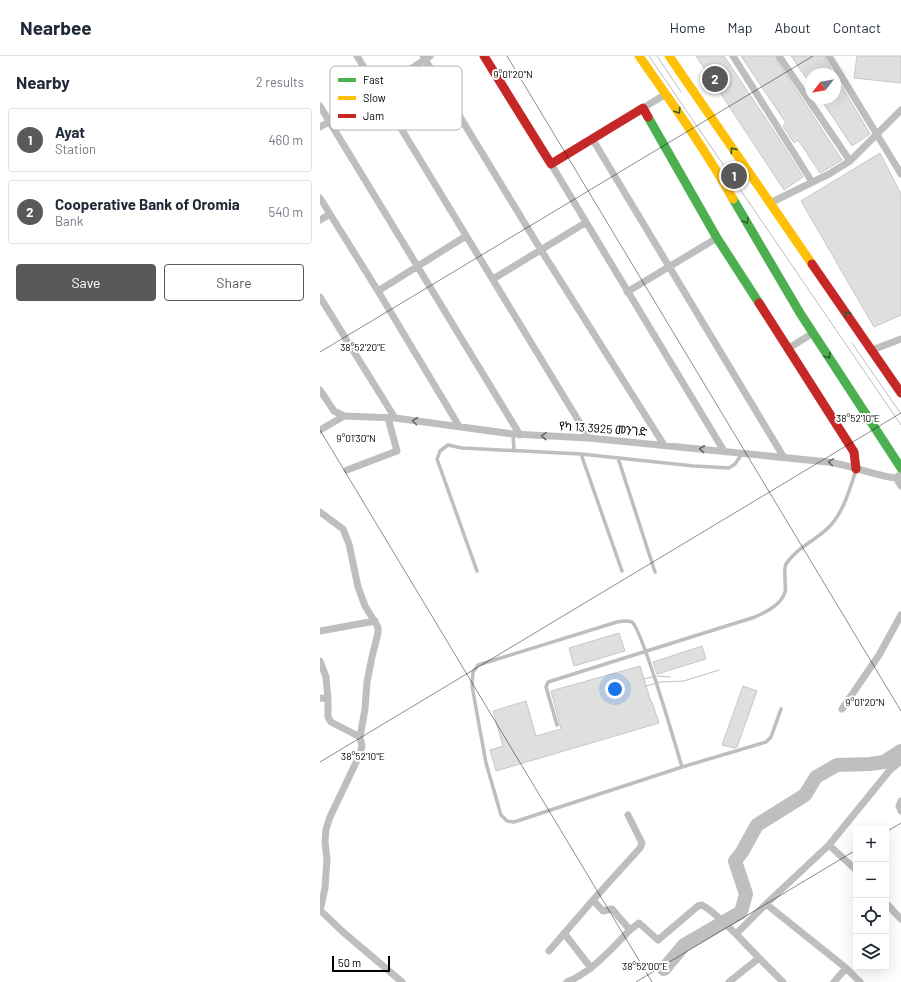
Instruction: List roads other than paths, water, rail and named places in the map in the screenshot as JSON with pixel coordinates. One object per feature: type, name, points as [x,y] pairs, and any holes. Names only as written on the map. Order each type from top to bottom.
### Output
[{"type":"main road","points":[[484,56],[551,164],[644,108],[717,238],[789,348],[854,452],[856,469]]},
{"type":"main road","points":[[639,56],[712,162],[813,333],[901,468]]},
{"type":"main road","points":[[669,56],[901,393]]},
{"type":"street","points":[[357,56],[363,66]]},
{"type":"street","points":[[733,56],[812,182]]},
{"type":"street","points":[[779,56],[850,161]]},
{"type":"street","points":[[829,56],[901,174]]},
{"type":"street","points":[[413,66],[426,57],[431,66]]},
{"type":"street","points":[[644,108],[666,94]]},
{"type":"street","points":[[320,106],[330,122],[320,127]]},
{"type":"street","points":[[770,203],[850,161],[901,110]]},
{"type":"street","points":[[462,117],[541,250],[664,445]]},
{"type":"street","points":[[335,130],[517,434]]},
{"type":"street","points":[[402,130],[589,438]]},
{"type":"street","points":[[593,140],[783,456]]},
{"type":"street","points":[[551,164],[585,223],[724,451]]},
{"type":"street","points":[[320,198],[459,426]]},
{"type":"street","points":[[320,220],[330,214]]},
{"type":"street","points":[[493,279],[585,223]]},
{"type":"street","points":[[378,291],[466,236]]},
{"type":"street","points":[[627,292],[717,238]]},
{"type":"street","points":[[320,296],[391,418],[397,451],[347,470]]},
{"type":"street","points":[[789,348],[813,333]]},
{"type":"street","points":[[872,350],[901,339]]},
{"type":"street","points":[[320,390],[334,411],[344,416]]},
{"type":"street","points":[[320,430],[344,416]]},
{"type":"street","name":"የካ 13 3925 መንገድ","points":[[344,416],[391,418],[517,434],[589,438],[783,456],[846,465],[856,469],[898,476]]},
{"type":"street","points":[[898,476],[901,486]]},
{"type":"street","points":[[320,512],[343,528],[349,544],[358,588],[365,606],[378,627],[360,737],[362,746],[360,754],[330,817],[326,829],[325,842],[327,859],[325,888],[320,911],[402,982]]},
{"type":"street","points":[[842,709],[879,655],[901,615]]},
{"type":"street","points":[[320,631],[375,621]]},
{"type":"street","points":[[320,661],[326,677],[328,717],[331,722],[360,737]]},
{"type":"street","points":[[320,698],[328,699]]},
{"type":"street","points":[[736,934],[829,844],[890,770],[901,761]]},
{"type":"street","points":[[901,801],[899,806],[901,811]]},
{"type":"street","points":[[549,951],[640,848],[642,843],[628,815]]},
{"type":"street","points":[[829,844],[853,867]]},
{"type":"street","points":[[593,900],[603,911],[612,910],[630,930]]},
{"type":"street","points":[[766,904],[846,968],[860,982]]},
{"type":"street","points":[[567,982],[573,980],[591,968],[639,923],[658,940],[698,906],[702,905],[724,922],[783,982]]},
{"type":"street","points":[[889,906],[901,919]]},
{"type":"street","points":[[564,933],[591,968]]},
{"type":"street","points":[[729,982],[759,958]]},
{"type":"street","points":[[834,982],[846,968]]},
{"type":"lane","points":[[514,450],[517,434]]},
{"type":"lane","points":[[477,570],[437,459],[440,451],[448,445],[462,448],[581,454],[694,466],[729,468],[735,464],[742,453]]},
{"type":"lane","points":[[581,454],[622,571]]},
{"type":"lane","points":[[618,458],[655,572]]},
{"type":"lane","points":[[557,725],[546,687],[548,682],[755,617],[773,607],[785,590],[785,566],[794,554],[831,526],[848,494],[856,469]]},
{"type":"lane","points":[[682,767],[646,651],[638,630],[632,622],[626,620],[617,622],[478,665],[473,672],[472,686],[486,764],[501,815],[507,821],[514,822],[682,767],[766,742],[771,737],[781,709]]},
{"type":"waterway","points":[[664,969],[684,945],[741,912],[746,894],[735,861],[742,852],[757,825],[805,795],[816,777],[837,765],[884,762],[901,751]]},
{"type":"tram line","points":[[649,56],[901,425]]},
{"type":"tram line","points":[[657,56],[681,92]]},
{"type":"tram line","points":[[852,343],[901,414]]},
{"type":"tram line","points":[[646,686],[661,682],[684,681],[719,670]]},
{"type":"tram line","points":[[644,679],[656,676],[670,677]]},
{"type":"place","name":"Cooperative Bank of Oromia","points":[[715,79]]},
{"type":"place","name":"Ayat","points":[[734,176]]}]
